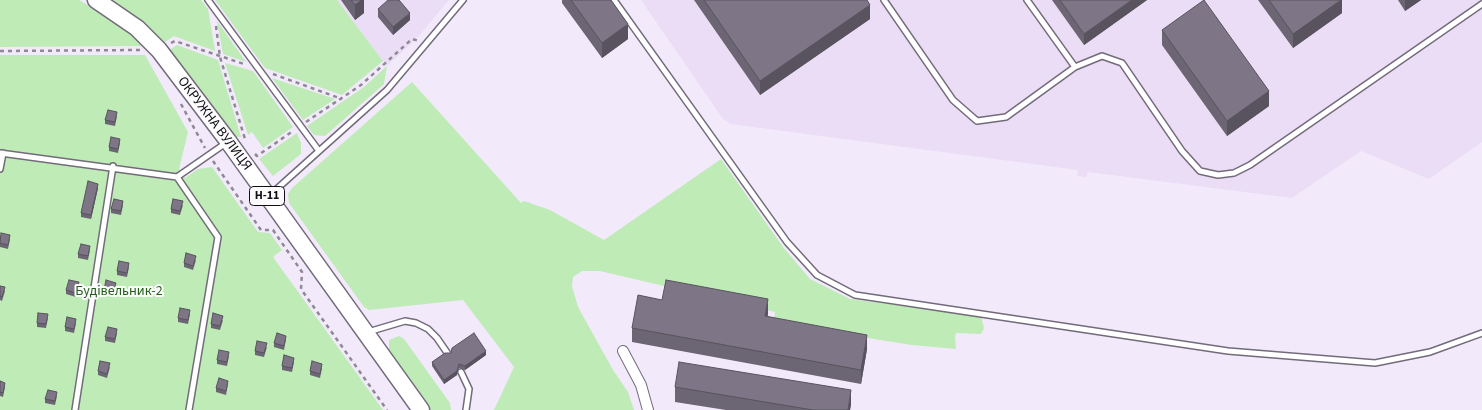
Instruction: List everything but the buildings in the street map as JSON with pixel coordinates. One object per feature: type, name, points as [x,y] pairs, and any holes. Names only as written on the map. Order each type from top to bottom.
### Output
[{"type":"main road","name":"ОКРУЖНА ВУЛИЦЯ","points":[[96,0],[137,28],[159,50],[422,410]]},
{"type":"street","points":[[623,351],[641,385],[648,410]]},
{"type":"lane","points":[[208,0],[319,151]]},
{"type":"lane","points":[[268,197],[387,90],[463,0]]},
{"type":"lane","points":[[614,0],[787,242],[817,275],[855,294],[1228,351],[1375,363],[1430,352],[1482,334]]},
{"type":"lane","points":[[884,0],[953,100],[977,121],[1006,118],[1075,67],[1102,56],[1122,63],[1182,151],[1200,170],[1218,175],[1234,173],[1250,166],[1482,4]]},
{"type":"lane","points":[[1027,0],[1075,67]]},
{"type":"lane","points":[[0,169],[2,153],[113,166],[177,177],[228,142]]},
{"type":"lane","points":[[75,410],[113,166]]},
{"type":"lane","points":[[177,177],[218,237],[189,410]]},
{"type":"lane","points":[[365,333],[405,321],[416,323],[428,329],[448,354]]},
{"type":"lane","points":[[461,372],[469,390],[466,410]]},
{"type":"path","points":[[213,7],[220,56],[244,138],[250,146]]},
{"type":"path","points":[[253,151],[257,156],[361,85],[412,39],[425,43]]},
{"type":"path","points":[[0,51],[159,50]]},
{"type":"path","points":[[177,97],[208,155],[261,230],[273,230],[302,272],[300,289],[386,410]]},
{"type":"shaded area","points":[[337,0],[449,0],[418,37],[387,66]]},
{"type":"shaded area","points":[[641,0],[1482,0],[1482,142],[1429,179],[1361,151],[1292,198],[1088,172],[1086,177],[1077,176],[1078,170],[731,124],[723,119]]},
{"type":"green space","points":[[0,0],[79,0],[103,14],[132,35],[143,46],[0,47]]},
{"type":"green space","points":[[111,0],[201,0],[208,9],[215,51],[174,36],[162,44],[143,24]]},
{"type":"green space","points":[[215,0],[337,0],[383,61],[342,95],[265,68]]},
{"type":"green space","points":[[217,21],[246,62],[223,54]]},
{"type":"green space","points":[[177,45],[218,60],[241,137],[234,137],[168,51]]},
{"type":"green space","name":"Будівельник-2","points":[[0,55],[145,55],[188,132],[179,169],[185,178],[198,169],[212,167],[258,232],[270,233],[282,250],[273,257],[383,410],[0,410]]},
{"type":"green space","points":[[225,63],[253,71],[293,127],[263,148],[252,132],[248,135]]},
{"type":"green space","points":[[387,66],[384,84],[325,136],[314,135],[307,126],[364,87]]},
{"type":"green space","points":[[272,78],[335,99],[303,120]]},
{"type":"green space","points":[[412,82],[521,203],[524,201],[550,210],[604,240],[721,159],[783,247],[810,279],[850,299],[981,316],[984,328],[981,334],[956,333],[956,349],[912,345],[774,323],[775,312],[600,271],[582,271],[573,277],[572,286],[578,307],[613,370],[628,392],[634,410],[494,410],[514,367],[463,300],[369,310],[364,307],[289,203],[288,194],[292,188]]},
{"type":"green space","points":[[297,133],[301,143],[301,154],[273,176],[259,159]]},
{"type":"green space","points":[[399,336],[404,339],[450,403],[451,410],[430,410],[389,351],[389,340]]}]
